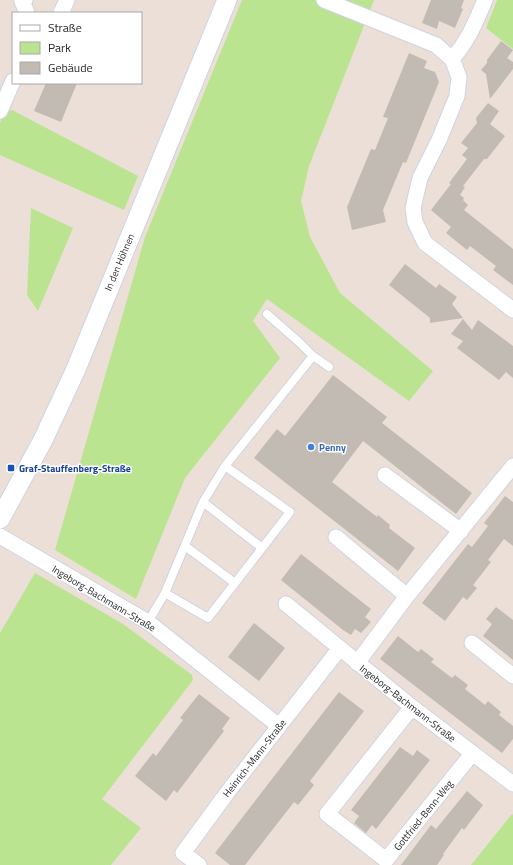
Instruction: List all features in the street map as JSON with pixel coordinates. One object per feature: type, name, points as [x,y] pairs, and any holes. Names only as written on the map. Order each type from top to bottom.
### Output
[{"type":"street","points":[[61,12],[67,0]]},
{"type":"street","name":"In den Höhnen","points":[[0,519],[43,440],[76,369],[227,0]]},
{"type":"street","points":[[324,0],[436,45],[452,59],[459,77],[457,96],[439,140],[420,178],[413,208],[415,222],[424,242],[513,310]]},
{"type":"street","points":[[452,59],[463,47],[471,34],[485,0]]},
{"type":"street","points":[[0,111],[12,83]]},
{"type":"street","points":[[357,663],[407,596],[513,466]]},
{"type":"street","points":[[385,474],[461,531]]},
{"type":"street","name":"Ingeborg-Bachmann-Straße","points":[[0,536],[148,622],[280,726]]},
{"type":"street","points":[[336,537],[407,596]]},
{"type":"street","name":"Ingeborg-Bachmann-Straße","points":[[286,604],[357,663],[472,754],[511,778]]},
{"type":"street","points":[[472,643],[513,676]]},
{"type":"street","name":"Heinrich-Mann-Straße","points":[[199,865],[183,852],[340,648]]},
{"type":"street","name":"Gottfried-Benn-Weg","points":[[412,707],[327,814],[386,860],[472,754]]},
{"type":"lane","points":[[267,314],[313,356],[329,367]]},
{"type":"lane","points":[[148,622],[165,593],[203,502],[225,466],[313,356]]},
{"type":"lane","points":[[165,593],[208,618],[290,512],[225,466]]},
{"type":"lane","points":[[203,502],[262,548]]},
{"type":"lane","points":[[185,546],[235,584]]},
{"type":"green space","points":[[242,0],[374,0],[309,166],[301,201],[310,237],[340,293],[433,371],[409,401],[267,299],[253,321],[280,358],[185,478],[136,599],[55,550],[145,237]]},
{"type":"green space","points":[[497,0],[513,0],[513,49],[486,28]]},
{"type":"green space","points":[[12,110],[138,176],[124,210],[0,155],[0,123],[4,113]]},
{"type":"green space","points":[[31,208],[73,228],[38,311],[27,295]]},
{"type":"green space","points":[[35,573],[123,624],[192,675],[193,680],[102,799],[141,828],[111,865],[0,865],[0,633]]},
{"type":"green space","points":[[512,814],[513,865],[471,865]]},
{"type":"building","points":[[431,0],[464,0],[461,8],[463,9],[455,28],[439,21],[437,29],[422,23]]},
{"type":"building","points":[[501,41],[513,50],[507,58],[513,62],[513,69],[490,99],[486,74],[481,70]]},
{"type":"building","points":[[409,53],[427,61],[424,68],[435,72],[439,82],[406,163],[403,162],[383,210],[386,222],[352,230],[347,207],[371,149],[375,150],[388,118],[383,117]]},
{"type":"building","points":[[46,84],[77,84],[61,122],[34,111]]},
{"type":"building","points":[[488,103],[499,111],[490,124],[505,136],[487,159],[484,159],[463,186],[465,187],[460,195],[464,198],[463,200],[468,205],[464,210],[513,249],[513,285],[493,270],[496,266],[470,246],[467,250],[446,233],[451,227],[431,210],[451,184],[449,183],[467,159],[462,155],[468,148],[461,143],[477,123],[476,118]]},
{"type":"building","points":[[405,264],[436,288],[439,284],[457,297],[452,304],[463,318],[430,323],[430,318],[389,285]]},
{"type":"building","points":[[463,319],[472,330],[478,320],[513,346],[513,378],[506,372],[499,380],[457,348],[463,341],[451,334]]},
{"type":"building","points":[[333,375],[387,417],[382,423],[472,493],[456,514],[363,441],[332,482],[377,517],[378,515],[390,525],[389,528],[415,548],[398,571],[254,458],[277,429],[285,436]]},
{"type":"building","points":[[505,496],[513,502],[513,546],[504,539],[488,560],[491,562],[473,585],[477,588],[467,600],[463,597],[445,621],[422,603],[468,544],[472,547],[488,526],[484,523]]},
{"type":"building","points":[[301,554],[371,609],[365,617],[371,622],[361,633],[355,629],[351,635],[343,630],[281,580]]},
{"type":"building","points":[[496,607],[513,620],[513,660],[483,636],[492,624],[486,619]]},
{"type":"building","points":[[254,623],[285,648],[259,681],[228,657]]},
{"type":"building","points":[[398,636],[418,652],[421,649],[434,659],[431,662],[452,678],[455,675],[468,685],[465,689],[485,705],[488,701],[501,712],[499,715],[513,726],[513,739],[502,753],[380,659]]},
{"type":"building","points":[[339,692],[364,711],[310,781],[314,785],[298,805],[294,802],[245,865],[230,865],[215,853]]},
{"type":"building","points":[[199,694],[230,718],[222,729],[224,731],[177,793],[174,790],[166,801],[135,776],[153,753],[156,756],[183,720],[180,718]]},
{"type":"building","points":[[400,747],[413,756],[417,750],[430,760],[376,829],[372,825],[366,833],[354,823],[359,816],[351,810]]},
{"type":"building","points":[[467,791],[483,805],[464,830],[462,828],[437,865],[401,865],[431,825],[436,829]]},
{"type":"place","name":"Penny","points":[[311,447]]},
{"type":"place","name":"Graf-Stauffenberg-Straße","points":[[11,468]]}]
